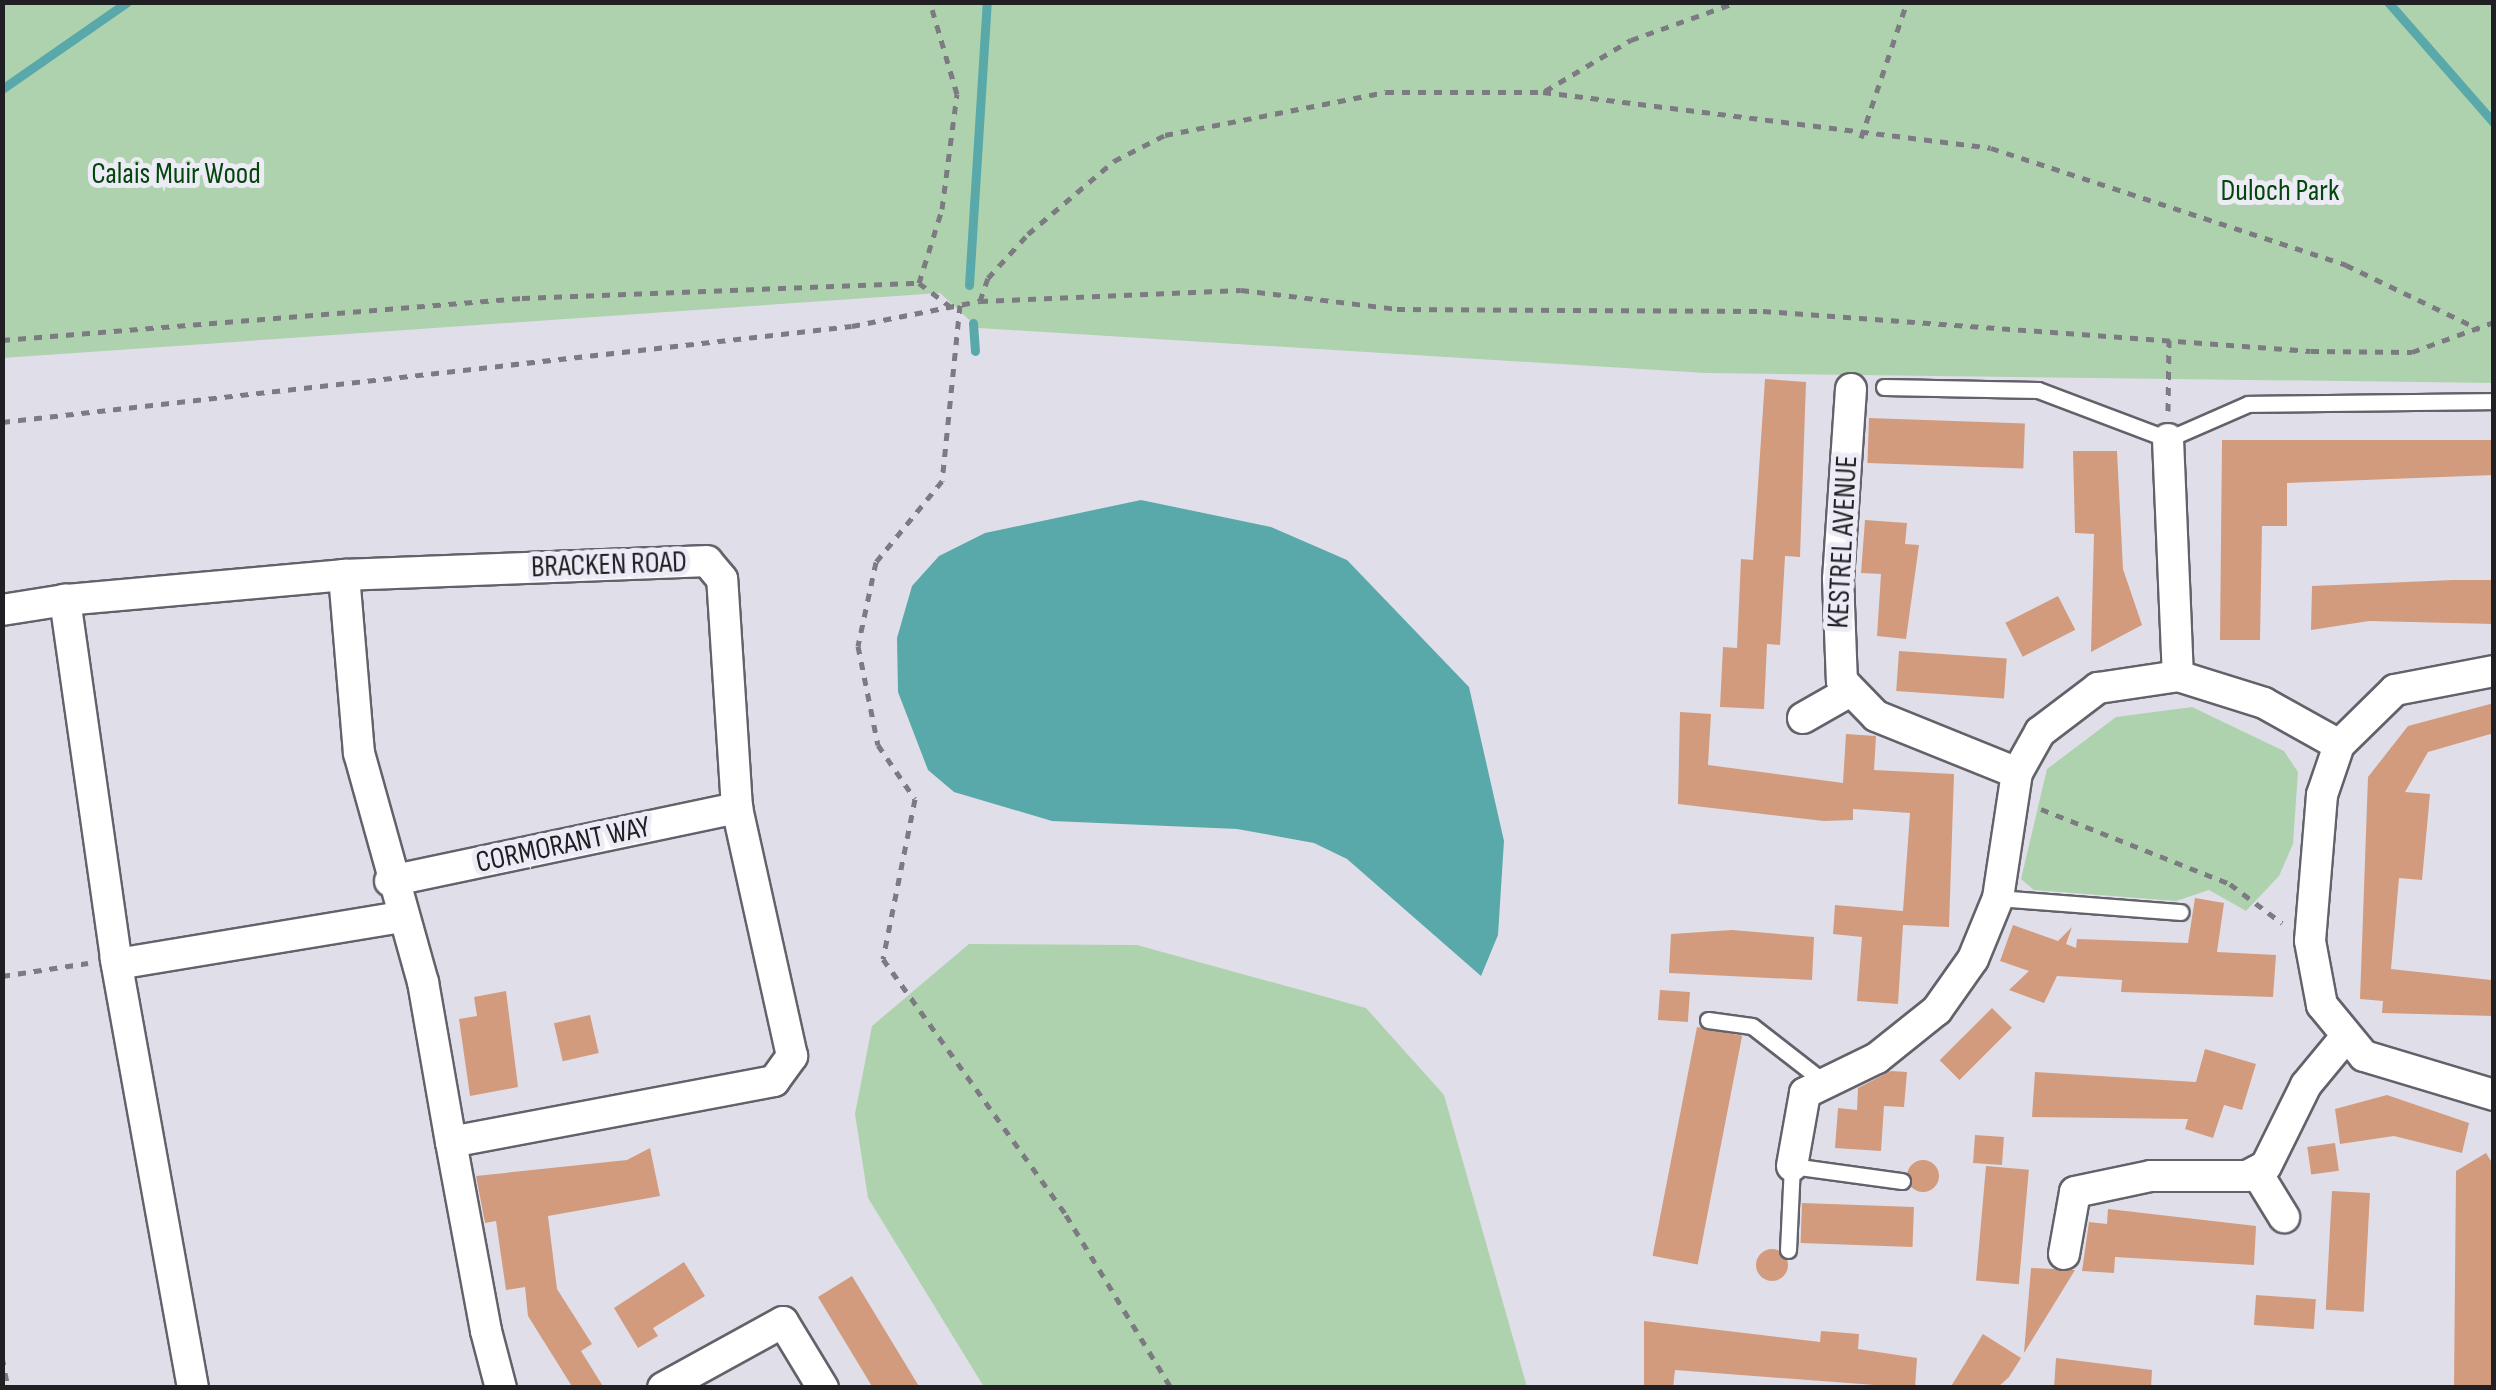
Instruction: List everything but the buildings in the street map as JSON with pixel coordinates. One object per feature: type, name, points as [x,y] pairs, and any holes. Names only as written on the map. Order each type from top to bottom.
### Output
[{"type":"street","name":"KESTREL AVENUE","points":[[1847,693],[1837,662],[1851,389]]},
{"type":"street","points":[[2168,439],[2178,676]]},
{"type":"street","name":"BRACKEN ROAD","points":[[344,575],[707,561],[722,579],[737,808],[792,1056],[774,1081],[451,1142]]},
{"type":"street","points":[[2,610],[66,600],[344,575],[359,753],[390,881],[424,982],[451,1142],[502,1388]]},
{"type":"street","points":[[66,600],[116,961],[193,1388]]},
{"type":"street","points":[[2494,670],[2395,690],[2340,745],[2322,796],[2310,941],[2322,1005],[2344,1039],[2397,1071],[2494,1096]]},
{"type":"street","points":[[1792,1166],[1805,1093],[1819,1078],[1877,1058],[1937,1010],[1973,959],[1998,898],[2014,786],[2068,704],[2098,688],[2178,676],[2264,703],[2340,745]]},
{"type":"street","points":[[1803,718],[1847,693],[1876,716],[2014,786]]},
{"type":"street","name":"CORMORANT WAY","points":[[390,881],[737,808]]},
{"type":"street","points":[[116,961],[402,916]]},
{"type":"street","points":[[2257,1173],[2344,1039]]},
{"type":"street","points":[[2257,1173],[2284,1216]]},
{"type":"street","points":[[2064,1254],[2075,1192],[2150,1176],[2257,1173]]},
{"type":"street","points":[[662,1388],[784,1322],[823,1388]]},
{"type":"lane","points":[[1884,387],[2038,390],[2168,439],[2248,404],[2494,401]]},
{"type":"lane","points":[[1998,898],[2180,912]]},
{"type":"lane","points":[[1708,1020],[1752,1026],[1819,1078]]},
{"type":"lane","points":[[1788,1250],[1792,1166],[1902,1180]]},
{"type":"path","points":[[919,282],[942,209],[956,94],[930,2]]},
{"type":"path","points":[[1544,92],[1632,40],[1736,2]]},
{"type":"path","points":[[1860,138],[1907,2]]},
{"type":"path","points":[[980,301],[988,278],[1028,234],[1114,161],[1165,136],[1386,92],[1544,92],[1860,138],[1991,148],[2346,265],[2479,329]]},
{"type":"path","points":[[2,340],[522,298],[919,282],[950,307]]},
{"type":"path","points":[[2,422],[852,326],[980,301],[1240,290],[1396,310],[1763,311],[2169,340],[2412,352],[2494,322]]},
{"type":"path","points":[[960,304],[942,481],[876,562],[858,646],[878,746],[915,800],[883,959],[1066,1215],[1170,1388]]},
{"type":"path","points":[[2168,439],[2169,340]]},
{"type":"path","points":[[2014,786],[2230,884],[2310,941]]},
{"type":"path","points":[[2,976],[116,961]]},
{"type":"path","points":[[2,1356],[8,1388]]},
{"type":"green space","name":"Duloch Park","points":[[3,3],[2493,3],[2493,383],[1705,373],[978,328],[940,293],[3,358]]},
{"type":"green space","points":[[2192,707],[2284,751],[2298,772],[2293,844],[2279,876],[2246,911],[2209,890],[2176,901],[2034,890],[2021,879],[2047,769],[2116,717]]},
{"type":"green space","points":[[969,944],[1137,945],[1366,1008],[1444,1095],[1527,1387],[984,1387],[868,1198],[855,1114],[872,1026]]},
{"type":"water","points":[[1141,500],[1271,527],[1347,560],[1469,687],[1504,841],[1498,935],[1481,976],[1347,859],[1314,843],[1237,829],[1052,821],[954,792],[928,770],[898,692],[897,638],[912,586],[939,556],[985,533]]},
{"type":"waterway","points":[[2,89],[127,2]]},
{"type":"waterway","points":[[969,285],[987,2]]},
{"type":"waterway","points":[[2388,2],[2494,123]]},
{"type":"waterway","points":[[973,323],[975,351]]},
{"type":"park label","name":"Calais Muir Wood","points":[[176,174]]}]
